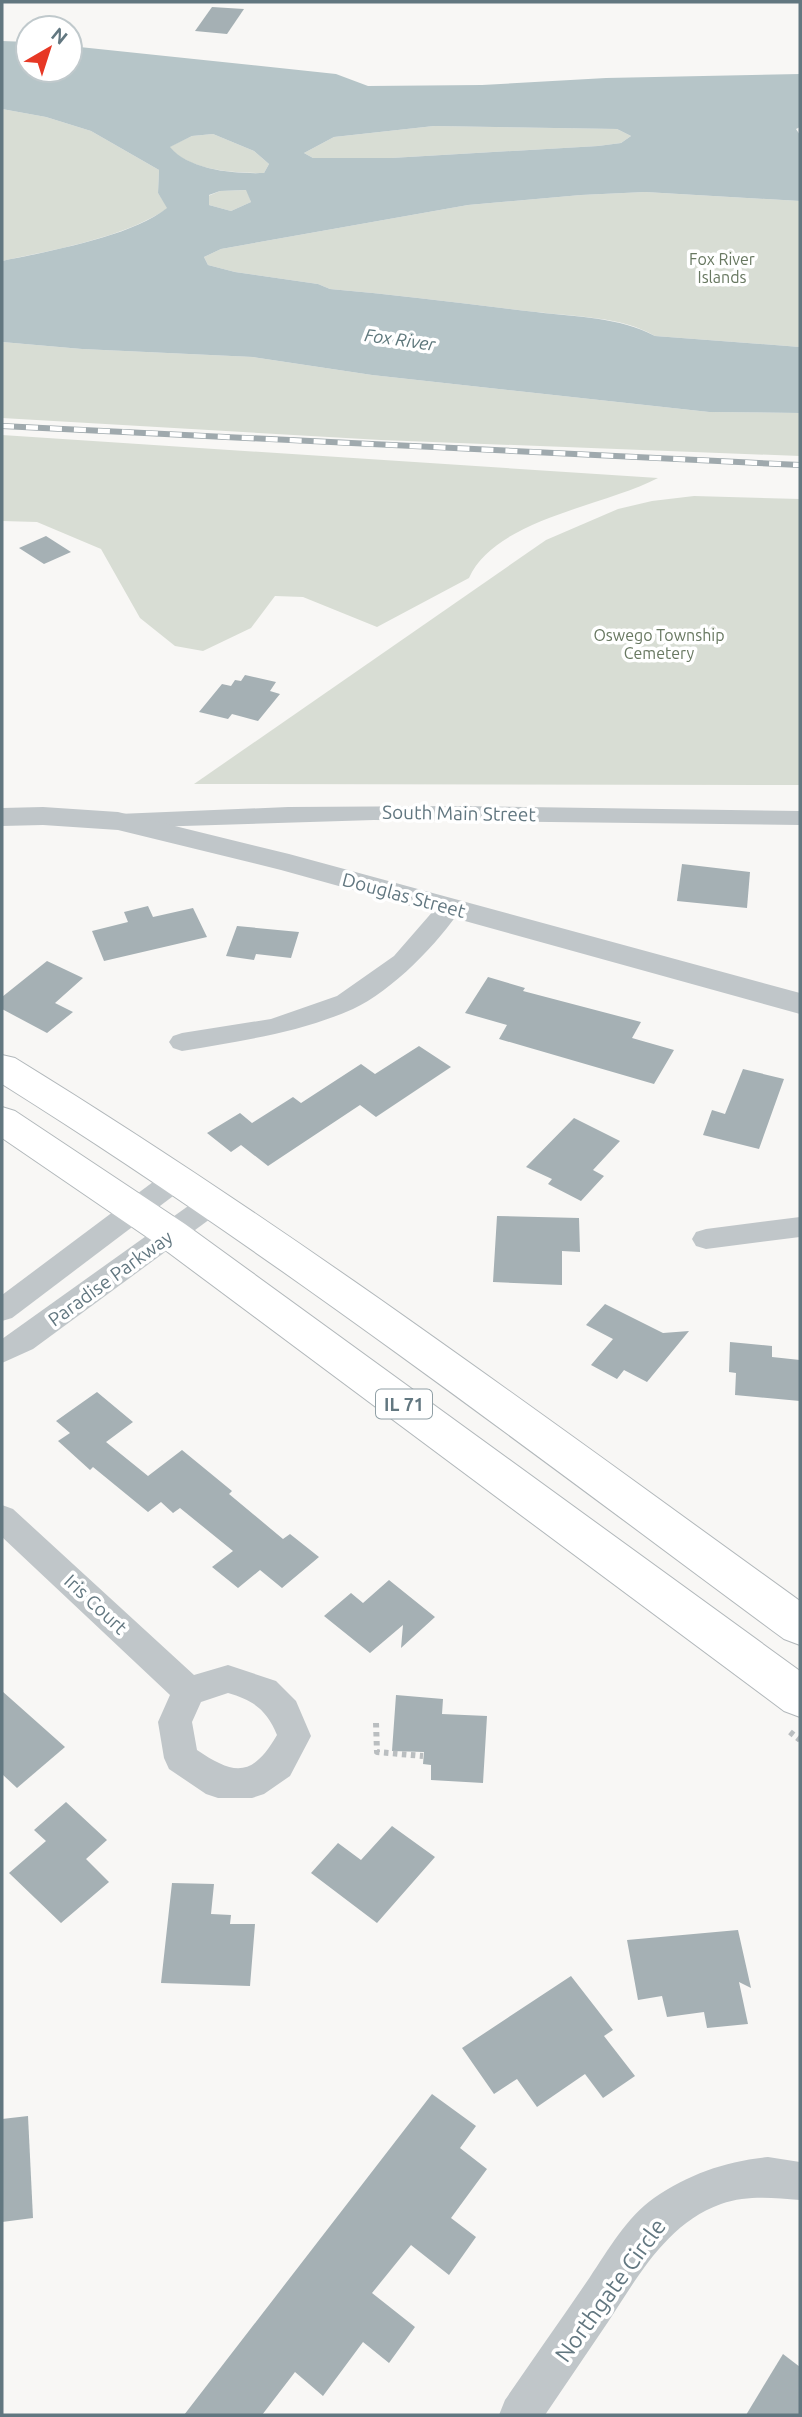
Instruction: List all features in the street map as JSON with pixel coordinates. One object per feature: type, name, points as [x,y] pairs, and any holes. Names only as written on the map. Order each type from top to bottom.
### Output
[{"type":"main road","name":"IL 71","points":[[2,1067],[215,1201],[396,1328],[800,1626]]},
{"type":"main road","name":"IL 71","points":[[2,1120],[171,1234],[800,1697]]},
{"type":"street","name":"South Main Street","points":[[118,821],[243,813],[377,811],[800,818]]},
{"type":"street","name":"Douglas Street","points":[[2,817],[43,816],[118,821],[289,863],[800,1004]]},
{"type":"street","points":[[182,1042],[274,1027],[346,1002],[403,962],[450,907]]},
{"type":"street","name":"Paradise Parkway","points":[[2,1310],[179,1177]]},
{"type":"street","name":"Paradise Parkway","points":[[2,1352],[23,1341],[215,1201]]},
{"type":"street","points":[[706,1239],[800,1227]]},
{"type":"street","name":"Iris Court","points":[[2,1518],[189,1690]]},
{"type":"street","name":"Northgate Circle","points":[[520,2415],[625,2261],[651,2228],[667,2213],[712,2187],[744,2179],[800,2181]]},
{"type":"path","points":[[376,1723],[377,1752],[424,1756]]},
{"type":"green space","points":[[2,109],[46,117],[91,131],[159,170],[158,193],[168,208],[110,235],[2,261]]},
{"type":"green space","points":[[434,126],[617,129],[631,136],[621,143],[598,146],[391,158],[313,158],[304,153],[334,137]]},
{"type":"green space","points":[[213,134],[254,151],[269,164],[264,173],[226,171],[200,166],[178,155],[169,147],[192,136]]},
{"type":"green space","points":[[247,190],[251,202],[231,211],[209,205],[208,196],[220,191]]},
{"type":"green space","name":"Fox River Islands","points":[[645,192],[800,201],[800,347],[655,336],[642,329],[597,318],[330,289],[318,284],[235,272],[208,265],[204,257],[221,249],[468,205]]},
{"type":"green space","points":[[2,342],[82,349],[253,357],[372,375],[709,412],[800,413],[800,456],[381,440],[2,418]]},
{"type":"green space","points":[[2,435],[658,478],[526,528],[502,541],[482,558],[469,578],[377,627],[303,597],[275,596],[251,628],[203,651],[175,646],[140,618],[101,549],[37,522],[2,521]]},
{"type":"green space","name":"Oswego Township Cemetery","points":[[694,496],[800,499],[800,785],[194,784],[546,540],[618,509],[652,501]]},
{"type":"water","name":"Fox River","points":[[2,41],[14,41],[14,84],[84,84],[84,47],[336,74],[368,86],[482,85],[606,78],[800,74],[800,127],[796,129],[800,135],[800,201],[645,192],[468,205],[221,249],[204,257],[208,265],[235,272],[318,284],[330,289],[597,319],[627,325],[655,336],[800,347],[800,413],[709,412],[372,375],[253,357],[82,349],[2,342],[2,261],[111,235],[167,208],[158,193],[159,170],[91,131],[46,117],[2,109]],"holes":[[[434,126],[617,129],[631,136],[621,143],[598,146],[391,158],[313,158],[304,153],[334,137]],[[213,134],[254,151],[269,164],[264,173],[239,173],[200,166],[178,155],[170,147],[192,136]],[[246,190],[251,202],[231,211],[209,205],[209,195],[220,191]]]},
{"type":"building","points":[[212,7],[244,9],[227,34],[195,31]]},
{"type":"building","points":[[46,536],[71,552],[44,564],[19,548]]},
{"type":"building","points":[[245,675],[276,682],[270,691],[280,694],[258,721],[232,714],[228,719],[199,712],[222,684],[231,686],[235,680],[241,681]]},
{"type":"building","points":[[682,864],[750,872],[747,908],[677,901]]},
{"type":"building","points":[[148,906],[153,917],[193,908],[207,937],[104,961],[92,931],[128,922],[124,912]]},
{"type":"building","points":[[237,926],[299,932],[291,958],[256,954],[254,960],[226,956]]},
{"type":"building","points":[[47,961],[83,978],[55,1003],[73,1012],[47,1033],[2,1009],[2,997]]},
{"type":"building","points":[[488,977],[525,988],[523,991],[641,1022],[632,1038],[674,1050],[654,1084],[499,1039],[507,1025],[465,1013]]},
{"type":"building","points":[[419,1046],[451,1067],[376,1117],[360,1105],[268,1166],[241,1145],[231,1152],[207,1133],[240,1113],[252,1123],[293,1097],[301,1103],[361,1064],[375,1074]]},
{"type":"building","points":[[743,1069],[784,1079],[759,1149],[703,1135],[712,1110],[725,1114]]},
{"type":"building","points":[[574,1118],[620,1141],[593,1170],[604,1176],[581,1201],[548,1184],[552,1179],[526,1167]]},
{"type":"building","points":[[497,1216],[579,1218],[580,1252],[562,1251],[562,1285],[493,1282]]},
{"type":"building","points":[[605,1304],[663,1333],[689,1331],[647,1382],[624,1370],[617,1379],[591,1365],[613,1339],[586,1325]]},
{"type":"building","points":[[730,1342],[772,1346],[772,1357],[800,1360],[800,1401],[735,1395],[736,1373],[729,1372]]},
{"type":"building","points":[[97,1392],[133,1422],[106,1442],[148,1476],[182,1450],[232,1491],[229,1494],[283,1539],[290,1534],[319,1557],[282,1588],[260,1570],[238,1588],[212,1567],[233,1551],[180,1508],[173,1513],[161,1502],[148,1512],[93,1467],[90,1470],[58,1441],[70,1433],[56,1421]]},
{"type":"building","points":[[389,1580],[435,1617],[401,1648],[403,1625],[370,1653],[324,1616],[351,1593],[363,1603]]},
{"type":"building","points":[[2,1691],[65,1747],[17,1788],[2,1774]]},
{"type":"building","points":[[396,1695],[443,1699],[442,1714],[487,1716],[483,1783],[431,1780],[431,1765],[423,1764],[424,1752],[392,1751]]},
{"type":"building","points":[[66,1802],[107,1840],[86,1859],[109,1882],[61,1923],[9,1873],[46,1841],[34,1830]]},
{"type":"building","points":[[392,1826],[435,1857],[377,1923],[311,1873],[338,1843],[361,1860]]},
{"type":"building","points":[[172,1883],[214,1884],[211,1914],[231,1915],[230,1924],[255,1924],[250,1986],[161,1983]]},
{"type":"building","points":[[738,1930],[751,1988],[739,1982],[748,2024],[707,2028],[704,2012],[667,2017],[662,1996],[638,2000],[627,1940]]},
{"type":"building","points":[[571,1976],[613,2030],[604,2036],[635,2076],[603,2098],[585,2074],[537,2107],[517,2079],[494,2094],[462,2048]]},
{"type":"building","points":[[432,2094],[476,2126],[460,2148],[487,2169],[451,2218],[476,2237],[449,2275],[411,2245],[372,2293],[415,2327],[389,2363],[363,2342],[323,2396],[295,2372],[262,2415],[184,2415]]},
{"type":"building","points":[[28,2116],[33,2218],[2,2222],[2,2119]]},
{"type":"building","points":[[783,2354],[800,2367],[800,2415],[746,2415]]},
{"type":"railway","points":[[2,426],[800,465]]}]
